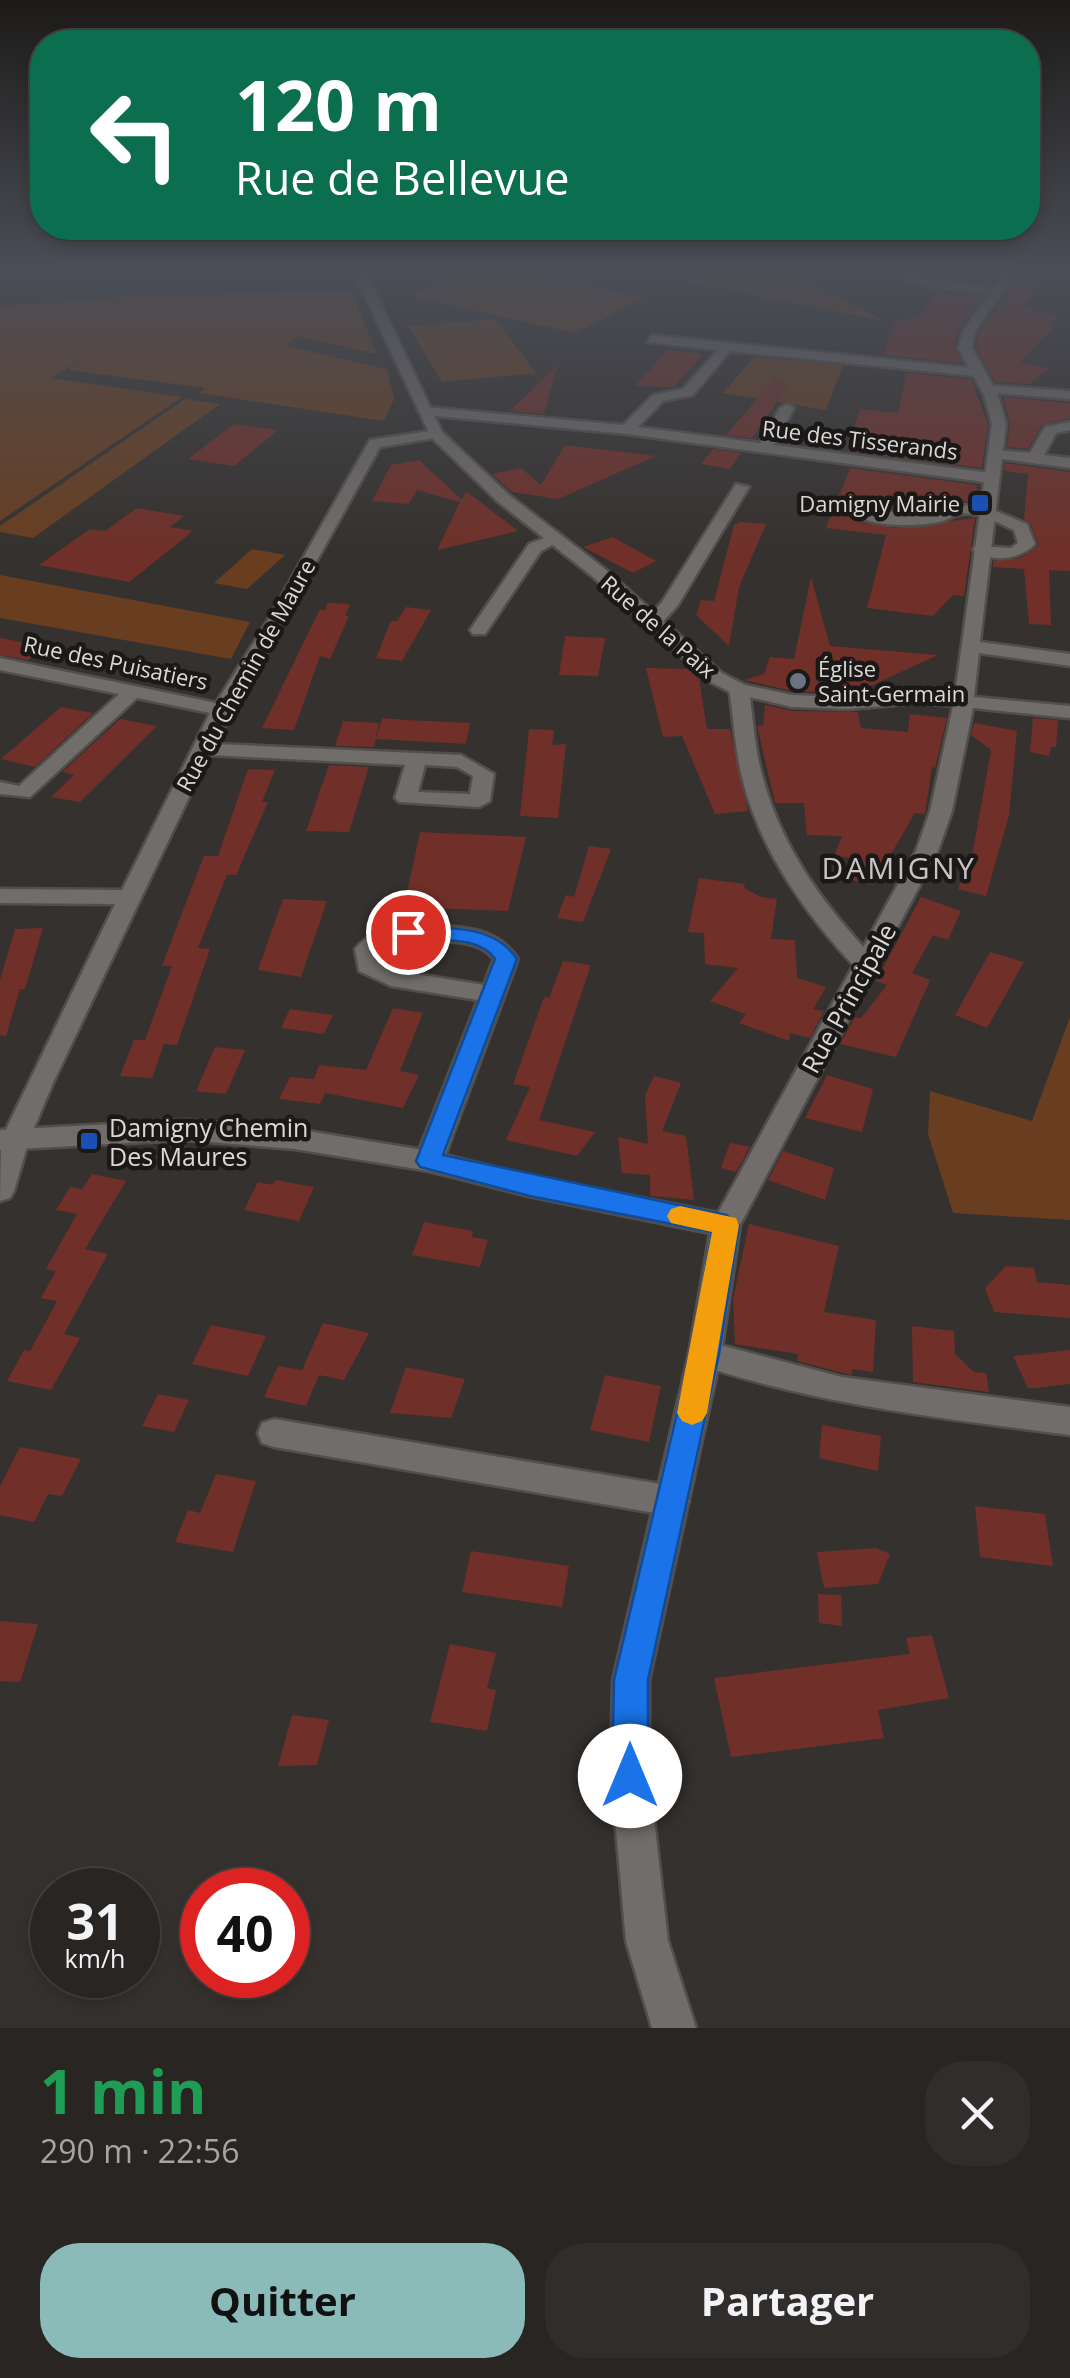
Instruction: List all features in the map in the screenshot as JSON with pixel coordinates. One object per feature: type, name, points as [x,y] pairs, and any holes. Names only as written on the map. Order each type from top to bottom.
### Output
[{"type":"street","points":[[403,363],[436,434]]},
{"type":"street","points":[[627,430],[658,398],[691,389],[714,363]]},
{"type":"street","points":[[878,363],[976,372]]},
{"type":"street","name":"Rue Principale","points":[[674,2028],[647,1941],[630,1776],[631,1680],[705,1354],[726,1225],[927,851],[942,811],[964,691],[999,424],[972,363]]},
{"type":"street","points":[[987,390],[1070,396]]},
{"type":"street","points":[[764,448],[787,408]]},
{"type":"street","name":"Rue des Tisserands","points":[[426,412],[627,430],[992,478]]},
{"type":"street","points":[[1035,458],[1050,430],[1070,426]]},
{"type":"street","name":"Rue de la Paix","points":[[436,434],[503,498],[654,620],[714,677],[739,690],[752,782],[780,852],[840,937],[867,966]]},
{"type":"street","name":"Rue du Chemin de Maure","points":[[0,1191],[8,1140],[221,710],[277,620],[375,443],[436,434]]},
{"type":"street","points":[[996,454],[1070,462]]},
{"type":"street","points":[[654,620],[669,605],[741,487]]},
{"type":"street","points":[[861,514],[924,520],[946,516],[957,509],[985,512],[1021,527],[1028,544],[1015,554],[981,550]]},
{"type":"street","points":[[479,630],[535,548],[555,539]]},
{"type":"street","points":[[970,646],[1070,660]]},
{"type":"street","name":"Rue des Puisatiers","points":[[0,664],[221,710]]},
{"type":"street","points":[[0,788],[24,793],[134,690]]},
{"type":"street","points":[[739,690],[811,702],[964,691],[1070,712]]},
{"type":"street","points":[[202,749],[416,759]]},
{"type":"street","points":[[0,896],[129,897]]},
{"type":"street","points":[[429,1161],[506,959],[496,945],[475,937],[408,932],[386,936],[367,949],[368,966],[391,978],[492,994]]},
{"type":"street","points":[[8,1140],[184,1130],[295,1139],[429,1161],[530,1186],[726,1225]]},
{"type":"street","points":[[705,1354],[769,1376],[851,1396],[1070,1420]]},
{"type":"street","points":[[274,1433],[672,1500]]},
{"type":"shaded area","points":[[0,363],[78,363],[51,378],[182,397],[0,521]]},
{"type":"shaded area","points":[[79,363],[359,363],[387,369],[394,399],[384,421],[199,393],[205,388],[68,370]]},
{"type":"shaded area","points":[[430,363],[528,363],[536,373],[442,382]]},
{"type":"shaded area","points":[[749,363],[843,365],[826,410],[723,393]]},
{"type":"shaded area","points":[[185,399],[220,404],[33,538],[0,532],[0,526]]},
{"type":"shaded area","points":[[252,549],[285,555],[247,589],[214,583]]},
{"type":"shaded area","points":[[0,575],[250,622],[231,659],[0,618]]},
{"type":"shaded area","points":[[1070,1017],[1070,1220],[953,1213],[928,1134],[930,1091],[1032,1121]]},
{"type":"building","points":[[656,363],[695,363],[674,387],[635,386]]},
{"type":"building","points":[[984,363],[1023,363],[1048,368],[1030,384],[995,382]]},
{"type":"building","points":[[557,366],[544,414],[510,411]]},
{"type":"building","points":[[907,373],[971,379],[988,424],[982,468],[847,451],[860,409],[898,413]]},
{"type":"building","points":[[776,377],[788,387],[752,438],[726,435]]},
{"type":"building","points":[[1003,397],[1070,403],[1070,418],[1042,425],[1028,449],[1007,447],[1010,423]]},
{"type":"building","points":[[234,424],[278,430],[234,466],[188,459]]},
{"type":"building","points":[[565,445],[656,456],[558,499],[512,492],[492,474],[521,468],[541,485]]},
{"type":"building","points":[[713,449],[741,453],[730,469],[701,464]]},
{"type":"building","points":[[419,460],[462,500],[466,491],[518,531],[437,550],[460,502],[417,490],[409,504],[372,501],[391,465]]},
{"type":"building","points":[[1005,463],[1070,472],[1070,571],[1049,570],[1051,625],[1029,624],[1024,569],[993,567],[993,561],[1023,557],[1039,545],[1030,523],[1024,519],[1028,474],[1004,471]]},
{"type":"building","points":[[842,467],[977,485],[976,503],[956,500],[923,511],[861,505],[849,513],[860,522],[894,528],[975,518],[964,596],[953,595],[933,616],[867,608],[886,535],[826,528],[850,469]]},
{"type":"building","points":[[137,508],[184,516],[170,527],[193,531],[129,582],[39,565],[90,529],[105,531]]},
{"type":"building","points":[[766,524],[739,587],[729,646],[696,615],[701,600],[714,601],[734,525]]},
{"type":"building","points":[[613,537],[656,561],[633,573],[583,547]]},
{"type":"building","points":[[811,577],[830,646],[938,655],[855,693],[792,691],[744,680],[764,674],[770,657],[794,659]]},
{"type":"building","points":[[328,603],[350,604],[345,616],[349,616],[330,659],[320,656],[294,730],[262,728],[320,609],[324,611]]},
{"type":"building","points":[[406,607],[431,610],[402,661],[376,658],[391,621],[397,621]]},
{"type":"building","points":[[565,636],[605,638],[598,676],[559,675]]},
{"type":"building","points":[[0,638],[44,646],[28,660],[0,655]]},
{"type":"building","points":[[646,668],[689,669],[699,678],[707,729],[730,729],[748,811],[715,814],[682,736],[663,737]]},
{"type":"building","points":[[765,705],[792,711],[858,712],[861,728],[908,732],[910,714],[947,718],[935,768],[932,767],[925,814],[915,813],[873,885],[852,880],[857,858],[834,856],[842,836],[807,835],[804,803],[775,803],[757,726],[763,725]]},
{"type":"building","points":[[61,707],[93,713],[35,767],[1,759]]},
{"type":"building","points":[[382,718],[470,723],[466,744],[376,739]]},
{"type":"building","points":[[1033,718],[1058,720],[1056,747],[1051,747],[1049,756],[1030,752]]},
{"type":"building","points":[[120,719],[157,726],[80,802],[51,797],[74,775],[62,772]]},
{"type":"building","points":[[343,721],[379,723],[374,747],[335,746]]},
{"type":"building","points":[[974,723],[1017,731],[1009,815],[986,896],[958,889],[973,851],[991,750],[971,735]]},
{"type":"building","points":[[529,729],[554,730],[552,745],[566,744],[558,818],[520,816]]},
{"type":"building","points":[[329,765],[369,767],[349,832],[306,831]]},
{"type":"building","points":[[248,769],[275,770],[262,802],[268,802],[236,875],[227,875],[198,948],[210,949],[177,1045],[164,1044],[152,1078],[120,1076],[134,1040],[145,1040],[172,966],[162,966],[180,918],[204,856],[218,856]]},
{"type":"building","points":[[420,832],[526,837],[508,911],[404,907]]},
{"type":"building","points":[[589,846],[611,849],[583,922],[557,918],[566,895],[574,897]]},
{"type":"building","points":[[699,878],[745,884],[744,888],[761,897],[777,899],[771,939],[795,940],[797,978],[826,987],[813,1009],[824,1011],[810,1038],[790,1033],[789,1041],[739,1023],[746,1014],[710,1001],[738,968],[705,964],[704,933],[688,932]]},
{"type":"building","points":[[921,897],[961,911],[948,940],[933,935],[912,973],[930,980],[896,1057],[840,1044],[855,1017],[861,1018],[887,985],[876,981]]},
{"type":"building","points":[[283,899],[327,901],[301,977],[258,970]]},
{"type":"building","points":[[43,928],[25,989],[20,989],[6,1036],[0,1035],[0,980],[15,929]]},
{"type":"building","points":[[990,952],[1024,962],[987,1028],[955,1015]]},
{"type":"building","points":[[563,961],[591,965],[539,1120],[595,1132],[577,1156],[506,1140],[530,1087],[513,1084],[544,997],[549,998]]},
{"type":"building","points":[[393,1008],[423,1013],[400,1071],[419,1075],[403,1108],[325,1093],[320,1104],[279,1099],[290,1077],[314,1079],[319,1065],[366,1070]]},
{"type":"building","points":[[290,1009],[333,1015],[324,1034],[281,1028]]},
{"type":"building","points":[[215,1047],[245,1050],[226,1094],[196,1091]]},
{"type":"building","points":[[827,1075],[873,1089],[862,1132],[805,1118]]},
{"type":"building","points":[[654,1076],[681,1083],[662,1131],[686,1136],[694,1200],[650,1196],[650,1175],[622,1173],[618,1137],[648,1144],[645,1095]]},
{"type":"building","points":[[730,1143],[750,1147],[736,1172],[721,1168]]},
{"type":"building","points":[[783,1151],[834,1168],[825,1200],[768,1180]]},
{"type":"building","points":[[92,1174],[126,1181],[85,1249],[108,1254],[64,1334],[80,1338],[51,1390],[7,1381],[24,1350],[30,1351],[57,1301],[41,1298],[56,1271],[46,1269],[77,1214],[56,1210],[70,1187],[82,1189]]},
{"type":"building","points":[[276,1180],[314,1187],[299,1221],[244,1210],[258,1182],[273,1185]]},
{"type":"building","points":[[424,1222],[473,1231],[472,1237],[488,1240],[480,1267],[412,1255]]},
{"type":"building","points":[[749,1224],[839,1246],[824,1312],[876,1320],[873,1372],[852,1369],[852,1375],[797,1361],[798,1354],[735,1344],[733,1299]]},
{"type":"building","points":[[1006,1266],[1034,1268],[1037,1282],[1070,1285],[1070,1318],[994,1312],[985,1288]]},
{"type":"building","points":[[323,1323],[369,1333],[344,1380],[319,1375],[306,1406],[264,1397],[278,1366],[302,1370]]},
{"type":"building","points":[[211,1325],[266,1336],[248,1376],[192,1364]]},
{"type":"building","points":[[912,1326],[954,1331],[955,1354],[974,1372],[986,1373],[989,1392],[913,1382]]},
{"type":"building","points":[[1070,1350],[1070,1384],[1035,1388],[1028,1388],[1013,1356]]},
{"type":"building","points":[[406,1367],[465,1379],[451,1418],[390,1413]]},
{"type":"building","points":[[605,1375],[661,1386],[649,1442],[590,1430]]},
{"type":"building","points":[[158,1394],[189,1400],[174,1432],[142,1426]]},
{"type":"building","points":[[822,1425],[881,1436],[878,1471],[819,1458]]},
{"type":"building","points":[[20,1447],[81,1459],[62,1496],[48,1494],[34,1522],[0,1515],[0,1486]]},
{"type":"building","points":[[216,1474],[256,1481],[233,1552],[175,1542],[188,1510],[200,1513]]},
{"type":"building","points":[[975,1506],[1045,1514],[1053,1566],[980,1557]]},
{"type":"building","points":[[876,1548],[890,1554],[878,1584],[824,1588],[817,1552]]},
{"type":"building","points":[[471,1551],[569,1566],[562,1607],[462,1592]]},
{"type":"building","points":[[818,1594],[841,1595],[842,1626],[819,1623]]},
{"type":"building","points":[[0,1621],[38,1624],[20,1682],[0,1681]]},
{"type":"building","points":[[932,1635],[949,1698],[878,1710],[884,1738],[731,1757],[714,1678],[910,1654],[906,1638]]},
{"type":"building","points":[[450,1644],[496,1653],[487,1688],[496,1690],[487,1731],[430,1722]]},
{"type":"building","points":[[292,1715],[329,1720],[317,1765],[278,1766]]},
{"type":"slow traffic","points":[[680,1216],[726,1225],[692,1413]]},
{"type":"place","name":"Damigny Mairie","points":[[980,503]]},
{"type":"place","name":"Église Saint-Germain","points":[[798,681]]},
{"type":"place","name":"Damigny Chemin Des Maures","points":[[89,1141]]},
{"type":"district","name":"DAMIGNY","points":[[899,867]]},
{"type":"route","points":[[408,932],[475,937],[496,945],[506,959],[429,1161],[530,1186],[726,1225],[705,1354],[631,1680],[630,1776]]}]
